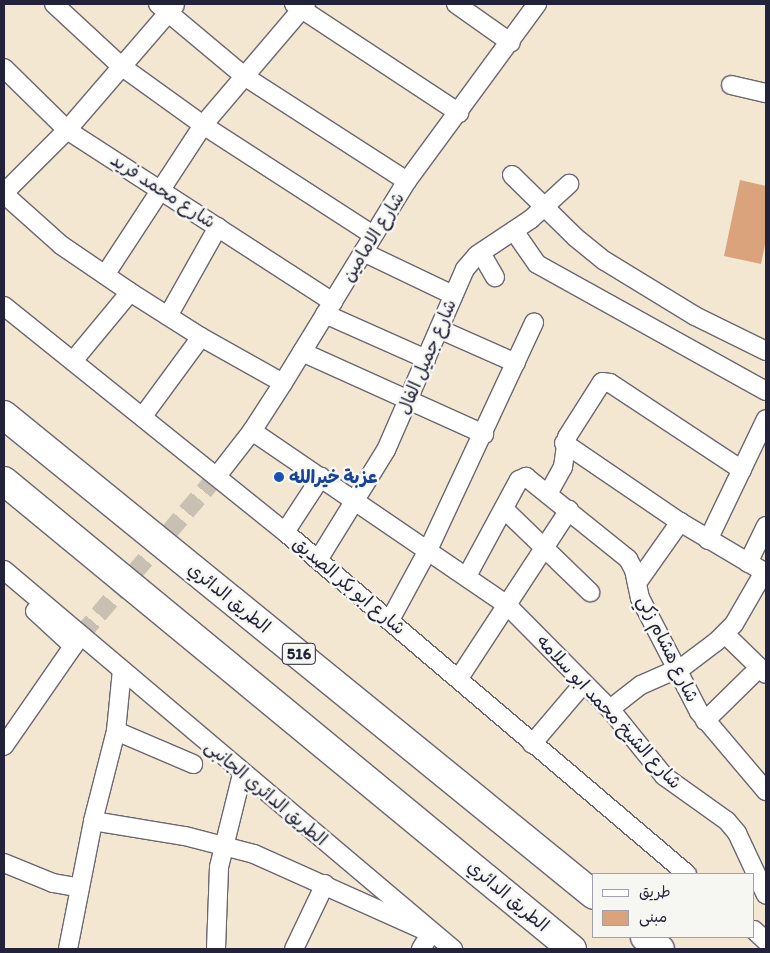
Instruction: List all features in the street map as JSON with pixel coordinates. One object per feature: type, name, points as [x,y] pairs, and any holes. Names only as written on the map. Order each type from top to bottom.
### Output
[{"type":"highway","name":"الطريق الدائري","points":[[4,415],[592,892]]},
{"type":"highway","name":"الطريق الدائري","points":[[4,481],[572,949]]},
{"type":"highway","points":[[646,938],[660,949]]},
{"type":"street","points":[[54,4],[122,66],[203,125],[373,235]]},
{"type":"street","points":[[456,4],[512,43]]},
{"type":"street","name":"شارع الامامين","points":[[217,476],[252,431],[408,181],[512,43],[537,4]]},
{"type":"street","points":[[105,275],[203,125],[300,6],[459,112]]},
{"type":"street","points":[[283,383],[201,337],[130,292],[61,245],[4,194],[67,130],[122,66],[167,7],[244,76],[408,181]]},
{"type":"street","name":"شارع محمد فريد","points":[[4,68],[67,130],[218,227],[329,308],[426,359]]},
{"type":"street","points":[[731,85],[766,93]]},
{"type":"street","points":[[512,175],[544,207],[605,261],[695,316],[766,351]]},
{"type":"street","name":"شارع جميل الفال","points":[[318,560],[386,450],[465,269],[481,253],[514,232],[569,184]]},
{"type":"street","points":[[168,316],[218,227]]},
{"type":"street","points":[[514,232],[528,255],[544,268],[766,391]]},
{"type":"street","points":[[363,252],[453,295]]},
{"type":"street","points":[[481,253],[495,277]]},
{"type":"street","points":[[73,360],[130,292]]},
{"type":"street","name":"شارع ابو بكر الصديق","points":[[4,306],[144,416],[285,532],[459,678],[532,744],[686,873]]},
{"type":"street","points":[[390,620],[428,550],[484,434],[534,323]]},
{"type":"street","points":[[439,329],[516,363]]},
{"type":"street","points":[[144,416],[201,337]]},
{"type":"street","points":[[302,352],[484,434]]},
{"type":"street","points":[[548,494],[563,467],[564,443],[602,382],[610,383],[742,470]]},
{"type":"street","points":[[708,540],[766,419]]},
{"type":"street","name":"شارع الشيخ محمد ابو سلامه","points":[[252,431],[506,604],[610,709],[664,776],[727,821],[737,833],[766,895]]},
{"type":"street","points":[[564,443],[680,522],[765,573],[725,634],[677,670],[641,685],[610,709]]},
{"type":"street","points":[[285,532],[321,477]]},
{"type":"street","name":"شارع هشام زكي","points":[[504,509],[523,477],[569,510],[628,559],[637,583],[640,598],[705,721],[766,791]]},
{"type":"street","points":[[467,576],[504,509],[590,592]]},
{"type":"street","points":[[459,678],[543,546],[569,510]]},
{"type":"street","points":[[637,583],[680,522]]},
{"type":"street","points":[[748,563],[766,526]]},
{"type":"street","points":[[4,570],[77,641]]},
{"type":"street","points":[[4,583],[77,641]]},
{"type":"street","points":[[705,721],[763,671],[725,634]]},
{"type":"street","points":[[6,736],[77,641]]},
{"type":"street","name":"الطريق الدائري الجانبى","points":[[77,641],[122,670],[242,774],[431,933],[453,949]]},
{"type":"street","points":[[68,949],[93,821],[116,731],[122,670]]},
{"type":"street","points":[[532,744],[584,683]]},
{"type":"street","points":[[116,731],[193,764]]},
{"type":"street","points":[[216,949],[217,890],[223,845],[242,774]]},
{"type":"street","points":[[93,821],[223,845],[325,884],[431,933],[421,949]]},
{"type":"street","points":[[4,863],[53,883],[80,888]]},
{"type":"street","points":[[294,949],[325,884]]},
{"type":"street","points":[[755,931],[766,940]]},
{"type":"building","points":[[740,180],[766,186],[766,240],[761,264],[724,256]]},
{"type":"tunnel","points":[[81,635],[217,476]]},
{"type":"place","name":"عزبة خيرالله","points":[[279,477]]}]
